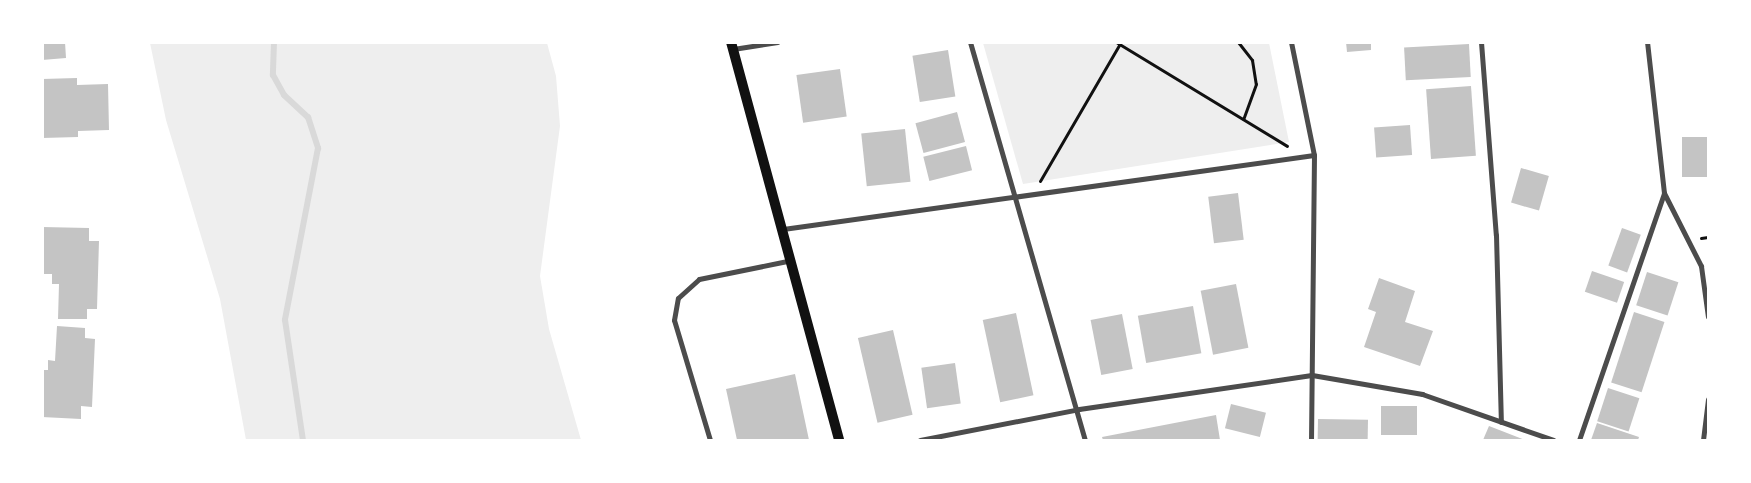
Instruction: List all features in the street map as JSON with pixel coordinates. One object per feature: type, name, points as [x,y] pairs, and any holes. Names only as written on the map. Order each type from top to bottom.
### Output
[{"type":"main road","points":[[732,46],[792,260],[839,440]]},
{"type":"street","points":[[732,46],[777,42]]},
{"type":"street","points":[[970,42],[1079,409],[1085,440]]},
{"type":"street","points":[[1291,42],[1314,155],[1311,440]]},
{"type":"street","points":[[1481,42],[1496,235],[1501,422]]},
{"type":"street","points":[[1647,42],[1664,192],[1701,266],[1708,317]]},
{"type":"street","points":[[783,229],[1314,155]]},
{"type":"street","points":[[1579,440],[1664,192]]},
{"type":"street","points":[[710,440],[674,320],[678,298],[699,279],[792,260]]},
{"type":"street","points":[[920,440],[1079,409],[1312,375],[1422,394],[1553,440]]},
{"type":"street","points":[[1703,440],[1708,399]]},
{"type":"path","points":[[1238,42],[1252,60],[1256,84],[1243,119]]},
{"type":"path","points":[[1032,194],[1119,43],[1305,156]]},
{"type":"shaded area","points":[[150,43],[547,43],[556,76],[560,126],[540,276],[549,329],[581,440],[246,440],[220,299],[166,120]]},
{"type":"shaded area","points":[[983,43],[1269,43],[1289,142],[1023,184]]},
{"type":"building","points":[[42,42],[65,42],[66,58],[42,60]]},
{"type":"building","points":[[1346,42],[1371,42],[1371,50],[1347,52]]},
{"type":"building","points":[[1469,44],[1471,77],[1406,80],[1404,47]]},
{"type":"building","points":[[948,50],[955,96],[920,102],[912,56]]},
{"type":"building","points":[[840,69],[847,117],[803,123],[796,75]]},
{"type":"building","points":[[77,78],[77,85],[108,84],[109,130],[78,131],[78,137],[42,138],[42,79]]},
{"type":"building","points":[[1471,86],[1476,156],[1431,159],[1426,89]]},
{"type":"building","points":[[957,112],[965,142],[923,153],[915,123]]},
{"type":"building","points":[[1410,125],[1412,155],[1376,157],[1374,128]]},
{"type":"building","points":[[905,129],[911,182],[867,186],[861,134]]},
{"type":"building","points":[[1682,137],[1708,137],[1708,177],[1682,177]]},
{"type":"building","points":[[966,146],[972,170],[929,181],[923,157]]},
{"type":"building","points":[[1521,168],[1549,176],[1539,211],[1511,203]]},
{"type":"building","points":[[1238,193],[1244,240],[1214,243],[1208,197]]},
{"type":"building","points":[[42,227],[89,228],[89,241],[99,241],[97,309],[87,309],[87,319],[58,319],[59,284],[52,284],[52,274],[42,274]]},
{"type":"building","points":[[1622,228],[1641,235],[1627,272],[1608,266]]},
{"type":"building","points":[[1592,271],[1624,282],[1617,303],[1585,292]]},
{"type":"building","points":[[1647,272],[1678,282],[1668,315],[1636,305]]},
{"type":"building","points":[[1379,278],[1415,291],[1405,322],[1433,331],[1420,366],[1364,347],[1376,312],[1368,309]]},
{"type":"building","points":[[1236,284],[1248,348],[1213,355],[1201,291]]},
{"type":"building","points":[[1193,306],[1201,353],[1146,363],[1138,316]]},
{"type":"building","points":[[1634,312],[1664,322],[1642,392],[1611,382]]},
{"type":"building","points":[[1016,313],[1033,395],[1000,402],[983,320]]},
{"type":"building","points":[[1122,314],[1133,369],[1101,375],[1091,320]]},
{"type":"building","points":[[57,326],[85,328],[85,338],[95,339],[92,407],[81,406],[81,419],[42,417],[42,370],[48,370],[48,360],[55,361]]},
{"type":"building","points":[[893,330],[913,415],[877,423],[858,338]]},
{"type":"building","points":[[955,363],[961,404],[927,408],[921,368]]},
{"type":"building","points":[[795,374],[809,440],[737,440],[726,389]]},
{"type":"building","points":[[1608,388],[1639,398],[1629,431],[1597,421]]},
{"type":"building","points":[[1231,404],[1266,413],[1260,437],[1225,428]]},
{"type":"building","points":[[1381,406],[1417,406],[1417,435],[1381,435]]},
{"type":"building","points":[[1216,415],[1220,440],[1103,440],[1102,437]]},
{"type":"building","points":[[1318,419],[1368,420],[1368,440],[1318,440]]},
{"type":"building","points":[[1597,423],[1639,437],[1638,440],[1591,440]]},
{"type":"building","points":[[1489,426],[1525,440],[1483,440]]},
{"type":"waterway","points":[[274,42],[273,75],[284,95],[308,117],[318,148],[285,320],[303,440]]}]
